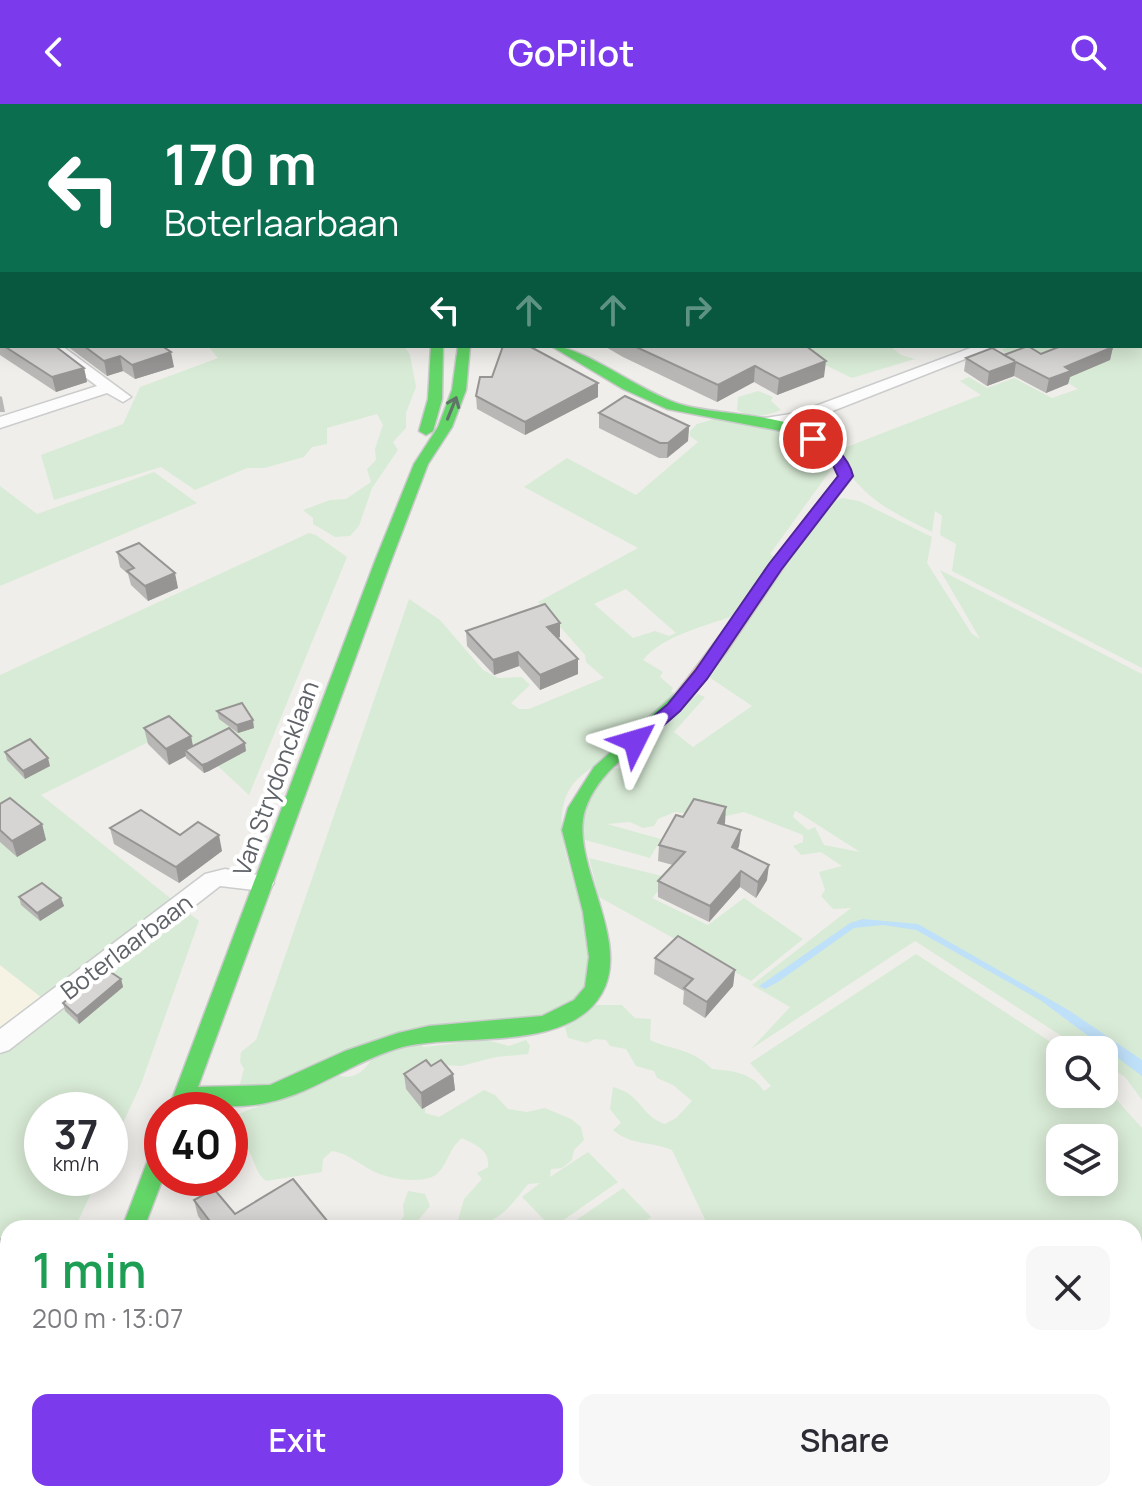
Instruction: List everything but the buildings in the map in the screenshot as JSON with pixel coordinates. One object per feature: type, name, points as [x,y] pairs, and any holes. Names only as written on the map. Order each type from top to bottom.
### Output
[{"type":"street","points":[[0,423],[116,392],[55,348]]},
{"type":"street","name":"Van Strydoncklaan","points":[[421,464],[426,427],[435,399],[437,348]]},
{"type":"street","name":"Van Strydoncklaan","points":[[185,1092],[421,464],[445,427],[459,390],[464,348]]},
{"type":"street","points":[[248,1096],[270,1094],[372,1048],[400,1040],[429,1034],[543,1025],[560,1020],[576,1011],[596,992],[603,969],[601,953],[571,830],[571,811],[591,779],[674,708],[701,675],[775,567],[846,476],[843,466],[825,447],[798,432],[671,405],[561,348]]},
{"type":"street","points":[[765,423],[801,417],[985,348]]},
{"type":"street","name":"Boterlaarbaan","points":[[0,1043],[213,880],[225,877],[262,883]]},
{"type":"street","points":[[136,1220],[145,1196]]},
{"type":"shaded area","points":[[0,965],[43,998],[0,1030]]},
{"type":"green space","points":[[210,348],[405,348],[410,355],[416,387],[406,413],[406,428],[393,442],[398,450],[372,488],[359,526],[350,536],[335,537],[313,524],[313,518],[303,510],[330,500],[346,499],[371,482],[367,469],[376,460],[375,449],[383,425],[377,414],[327,428],[327,444],[312,447],[304,457],[264,468],[247,468],[195,490],[161,467],[54,500],[41,455],[123,424],[140,387],[218,358]]},
{"type":"green space","points":[[790,348],[892,348],[901,355],[915,359],[852,378]]},
{"type":"green space","points":[[1142,348],[1142,668],[952,571],[956,544],[940,535],[942,516],[935,511],[932,532],[884,506],[862,488],[828,445],[834,442],[844,448],[981,395],[960,381],[969,377],[987,388],[1014,378],[1052,398],[1078,389],[1025,357],[1018,360],[1001,350]]},
{"type":"green space","points":[[758,391],[773,397],[771,401],[781,410],[759,416],[737,410],[738,397]]},
{"type":"green space","points":[[717,418],[771,428],[799,439],[830,471],[770,554],[775,557],[742,604],[739,614],[674,637],[643,660],[663,672],[660,677],[673,688],[671,691],[675,694],[621,746],[582,775],[568,792],[562,814],[563,840],[592,946],[594,969],[588,988],[573,1004],[529,1021],[400,1031],[352,1054],[336,1068],[340,1076],[358,1074],[381,1046],[405,1035],[424,1047],[458,1043],[472,1036],[509,1046],[526,1040],[530,1046],[528,1054],[496,1057],[461,1066],[423,1064],[410,1070],[408,1080],[420,1087],[428,1087],[430,1095],[426,1100],[425,1113],[439,1117],[484,1090],[495,1095],[508,1109],[527,1112],[545,1108],[571,1119],[581,1127],[584,1140],[574,1150],[572,1160],[562,1168],[551,1169],[550,1177],[588,1152],[618,1182],[563,1220],[544,1220],[522,1197],[540,1183],[528,1184],[511,1205],[492,1220],[458,1220],[464,1199],[482,1179],[477,1173],[488,1167],[484,1152],[462,1138],[437,1174],[423,1179],[404,1180],[386,1176],[332,1151],[323,1159],[322,1172],[266,1181],[248,1150],[248,1110],[257,1107],[260,1092],[248,1097],[248,1092],[238,1092],[244,1069],[240,1062],[241,1052],[256,1040],[409,599],[440,620],[483,670],[498,678],[522,677],[530,685],[511,703],[519,709],[529,709],[604,678],[586,662],[585,655],[538,602],[638,548],[524,487],[567,458],[636,495],[698,442],[690,436],[690,431],[697,424]],"holes":[[[626,589],[676,633],[669,636],[655,631],[633,638],[594,604]]]},
{"type":"green space","points":[[154,472],[197,503],[0,586],[0,486],[37,514]]},
{"type":"green space","points":[[842,498],[859,501],[932,537],[927,563],[972,634],[980,639],[940,570],[1142,674],[1142,1100],[1125,1077],[1118,1073],[1118,1036],[1061,1036],[915,941],[751,1049],[790,1007],[752,985],[851,908],[833,909],[821,896],[825,890],[819,872],[842,866],[821,852],[801,855],[793,846],[803,842],[803,835],[744,812],[722,817],[675,812],[658,819],[654,826],[643,828],[630,822],[607,824],[661,839],[650,858],[582,839],[574,797],[613,768],[638,770],[640,765],[624,755],[698,694],[705,697],[674,732],[693,747],[752,706],[709,677],[783,567],[836,501]],"holes":[[[795,811],[860,852],[824,845],[815,827],[808,830],[793,817]]]},
{"type":"green space","points":[[309,533],[347,557],[249,795],[177,728],[41,795],[199,921],[141,1084],[128,1112],[128,1092],[24,1092],[24,1196],[90,1196],[79,1220],[0,1220],[0,1055],[46,1021],[27,1008],[42,998],[0,965],[0,675]]},
{"type":"green space","points":[[589,858],[670,878],[652,898],[708,925],[744,898],[803,939],[751,981],[599,897]]},
{"type":"green space","points":[[916,954],[1046,1039],[1046,1108],[1118,1108],[1118,1101],[1142,1128],[1142,1220],[705,1220],[672,1150],[620,1135],[613,1130],[621,1123],[610,1109],[613,1087],[630,1095],[650,1116],[665,1124],[676,1118],[692,1101],[673,1085],[657,1078],[654,1071],[636,1066],[626,1049],[610,1046],[606,1040],[595,1039],[587,1043],[568,1038],[565,1027],[593,1005],[622,1005],[635,1018],[651,1019],[650,1040],[690,1053],[712,1069],[747,1076],[764,1091],[771,1086],[750,1063]]},
{"type":"green space","points":[[623,1188],[651,1217],[647,1220],[577,1220]]},
{"type":"green space","points":[[408,1191],[425,1194],[430,1206],[419,1220],[401,1220],[404,1216],[403,1205]]},
{"type":"water","points":[[863,919],[918,924],[1070,1011],[1107,1036],[1088,1036],[1040,1000],[916,930],[883,925],[854,928],[778,982],[765,989],[759,986],[850,923]]},
{"type":"water","points":[[1118,1044],[1142,1060],[1142,1076],[1118,1058]]},
{"type":"traffic: fast","points":[[426,431],[435,399],[437,348]]},
{"type":"traffic: fast","points":[[186,1092],[383,561],[421,464],[445,427],[459,390],[464,348]]},
{"type":"traffic: fast","points":[[560,348],[627,386],[672,406],[786,428],[821,443]]},
{"type":"traffic: fast","points":[[248,1097],[285,1089],[382,1045],[429,1034],[542,1024],[563,1017],[581,1006],[594,990],[599,975],[599,957],[593,912],[571,830],[577,808],[600,771],[683,696]]},
{"type":"traffic: fast","points":[[136,1220],[145,1196]]},
{"type":"traffic: slow","points":[[683,696],[721,647],[783,556],[846,476],[836,456],[821,443]]},
{"type":"route","points":[[635,741],[674,708],[701,675],[775,567],[846,476],[835,456],[813,439]]}]
